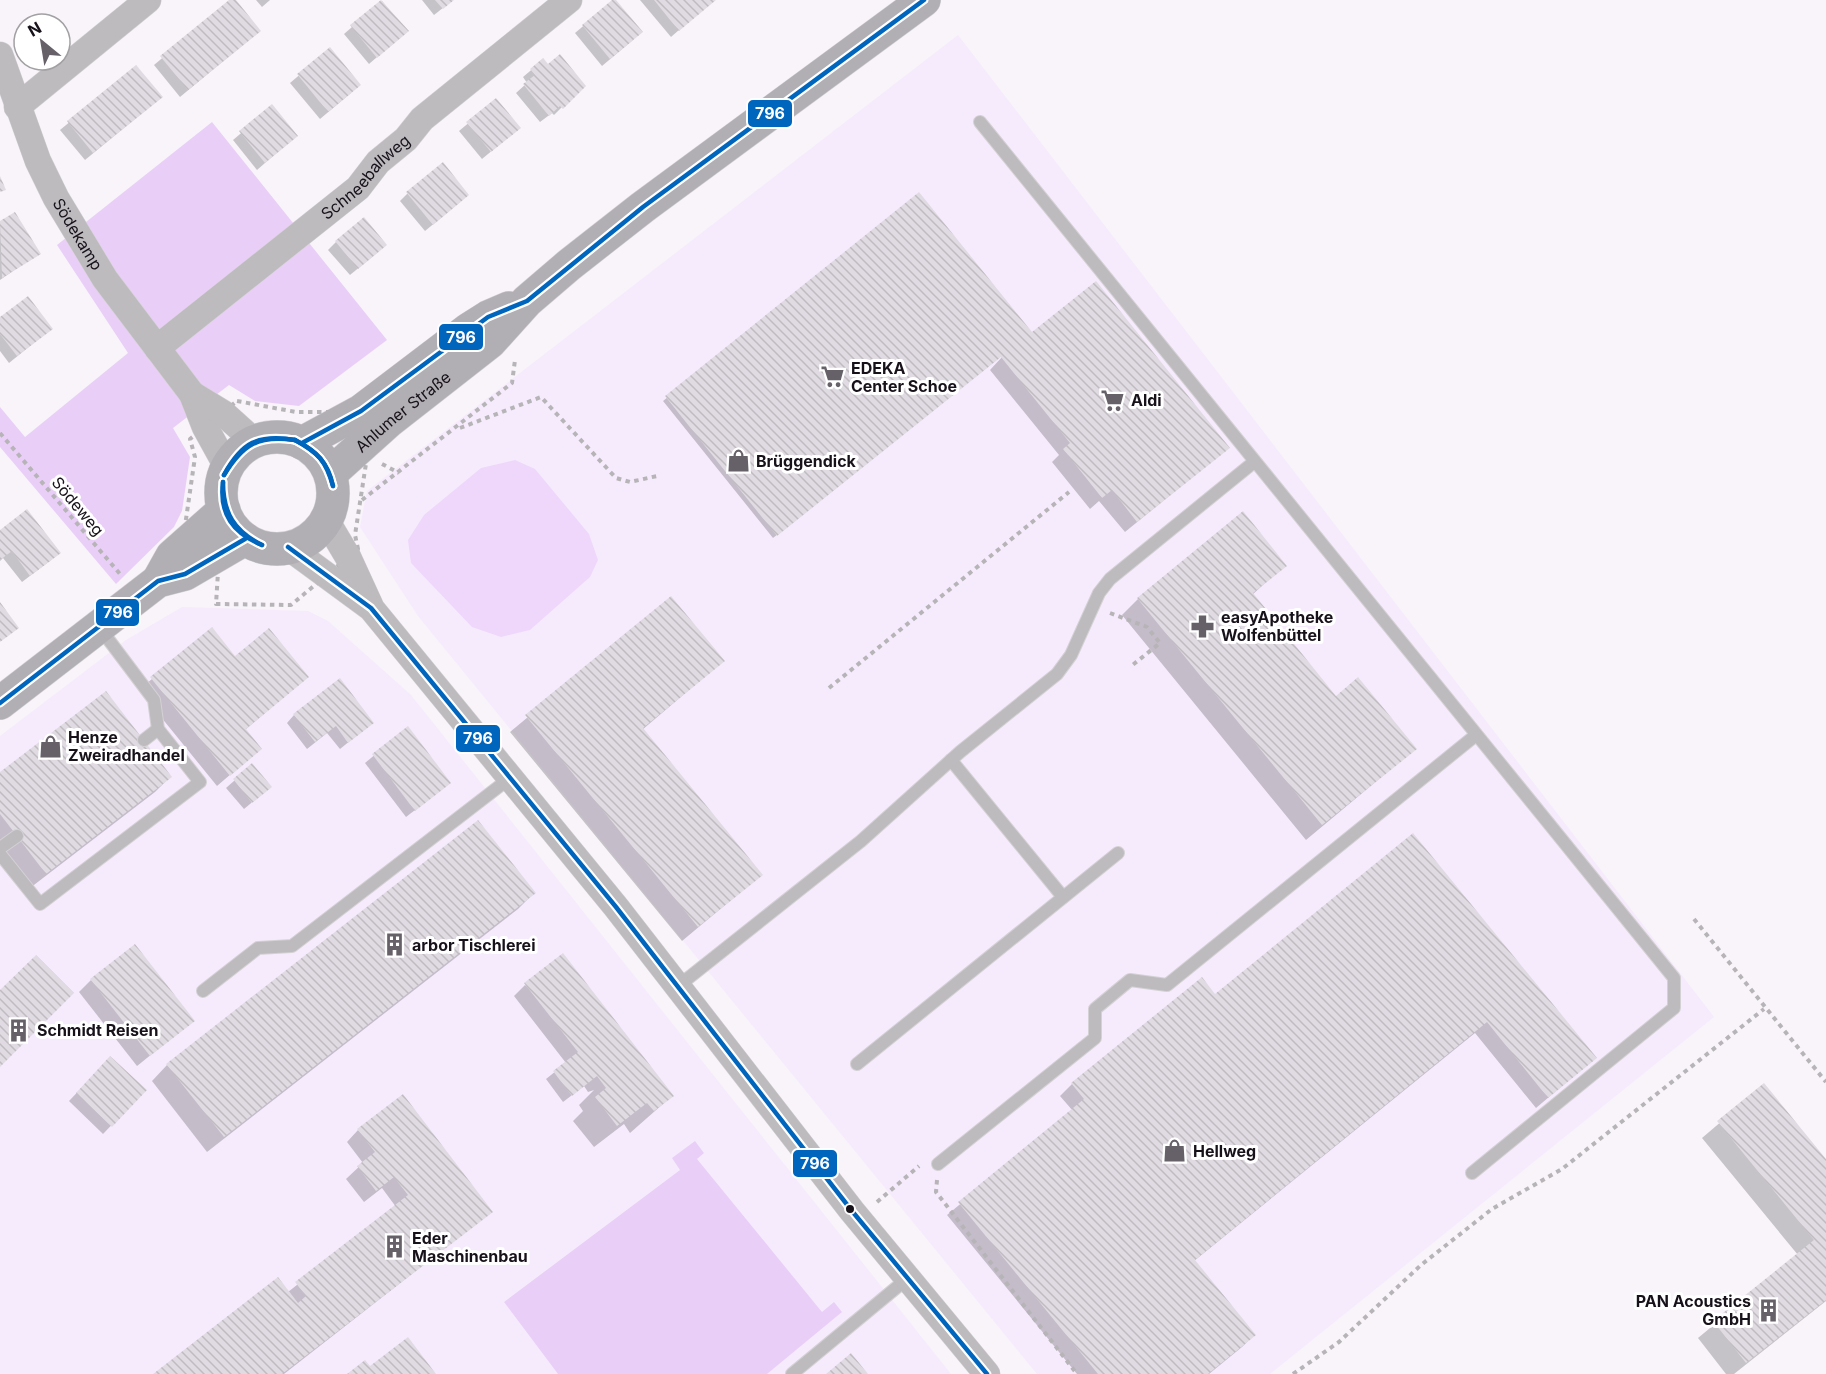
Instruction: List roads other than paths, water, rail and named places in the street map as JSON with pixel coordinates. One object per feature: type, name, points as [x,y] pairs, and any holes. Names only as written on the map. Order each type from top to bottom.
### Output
[{"type":"main road","name":"Ahlumer Straße","points":[[330,474],[389,421],[490,342],[527,301],[643,207],[924,0]]},
{"type":"main road","name":"Ahlumer Straße","points":[[302,442],[362,411],[489,316],[527,301]]},
{"type":"main road","points":[[279,436],[302,442],[320,456],[330,474],[333,497],[326,520],[310,538],[288,547],[266,548],[245,539],[236,531],[224,510],[221,488],[227,467],[234,456],[254,441],[279,436]]},
{"type":"main road","points":[[0,703],[148,588],[172,556],[224,510]]},
{"type":"main road","points":[[148,588],[185,574],[245,539]]},
{"type":"street","points":[[17,107],[148,0]]},
{"type":"street","name":"Schneeballweg","points":[[158,348],[358,188],[378,162],[406,139],[422,119],[569,0]]},
{"type":"street","name":"Södekamp","points":[[0,55],[38,161],[77,237],[105,279],[192,394],[205,427],[227,467]]},
{"type":"street","name":"Södekamp","points":[[192,394],[223,413],[254,441]]},
{"type":"street","points":[[326,520],[348,557],[371,608]]},
{"type":"street","points":[[288,547],[371,608],[616,907],[908,1278],[987,1374]]},
{"type":"lane","points":[[980,122],[1674,978],[1674,1008],[1472,1173]]},
{"type":"lane","points":[[677,987],[861,841],[951,760],[1057,674],[1071,655],[1099,593],[1110,579],[1254,462]]},
{"type":"lane","points":[[0,854],[40,904],[200,782],[158,729],[154,700],[99,626]]},
{"type":"lane","points":[[144,740],[158,729]]},
{"type":"lane","points":[[938,1164],[1095,1038],[1095,1009],[1130,980],[1167,986],[1476,735]]},
{"type":"lane","points":[[951,760],[1063,897]]},
{"type":"lane","points":[[203,992],[258,948],[292,946],[510,778]]},
{"type":"lane","points":[[0,848],[17,836]]},
{"type":"lane","points":[[857,1064],[1118,853]]},
{"type":"lane","points":[[792,1374],[908,1278]]},
{"type":"place","name":"EDEKA Center Schoe","points":[[833,377]]},
{"type":"place","name":"Aldi","points":[[1113,400]]},
{"type":"place","name":"Brüggendick","points":[[738,461]]},
{"type":"place","name":"easyApotheke Wolfenbüttel","points":[[1203,626]]},
{"type":"place","name":"Henze Zweiradhandel","points":[[50,746]]},
{"type":"place","name":"arbor Tischlerei","points":[[394,945]]},
{"type":"place","name":"Schmidt Reisen","points":[[19,1030]]},
{"type":"place","name":"Hellweg","points":[[1175,1151]]},
{"type":"place","name":"Eder Maschinenbau","points":[[394,1247]]},
{"type":"place","name":"PAN Acoustics GmbH","points":[[1769,1310]]}]
